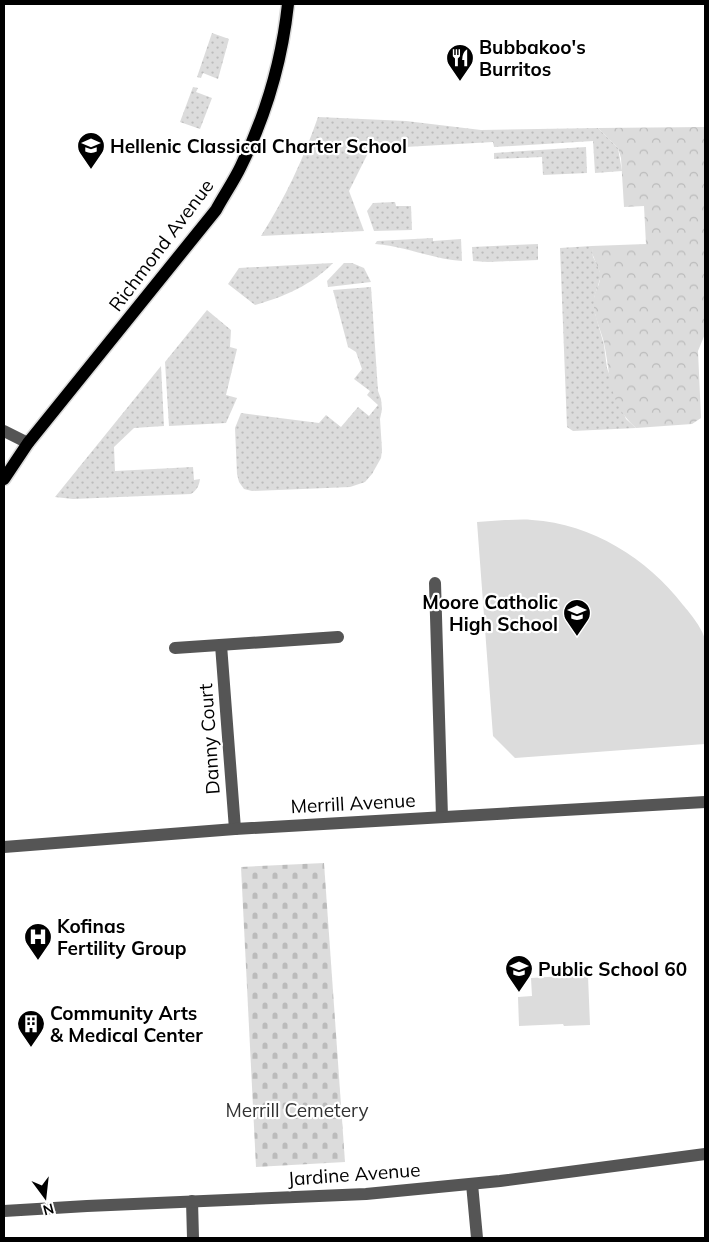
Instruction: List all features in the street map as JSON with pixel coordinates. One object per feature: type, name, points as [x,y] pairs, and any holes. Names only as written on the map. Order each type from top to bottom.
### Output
[{"type":"main road","name":"Richmond Avenue","points":[[4,479],[28,443],[216,210],[241,167],[261,121],[276,75],[288,4]]},
{"type":"street","points":[[4,431],[28,443]]},
{"type":"street","points":[[435,582],[442,817]]},
{"type":"street","points":[[176,648],[338,637]]},
{"type":"street","name":"Danny Court","points":[[221,646],[235,829]]},
{"type":"street","name":"Merrill Avenue","points":[[4,847],[235,829],[705,802]]},
{"type":"street","name":"Jardine Avenue","points":[[4,1211],[366,1194],[472,1184],[705,1154]]},
{"type":"street","points":[[472,1184],[477,1238]]},
{"type":"street","points":[[192,1201],[193,1238]]},
{"type":"green space","points":[[212,33],[229,39],[218,79],[203,73],[201,78],[197,77]]},
{"type":"green space","points":[[193,87],[198,88],[196,92],[212,98],[200,129],[180,122]]},
{"type":"green space","points":[[318,117],[406,121],[481,130],[598,128],[618,148],[622,171],[595,173],[593,141],[494,147],[493,142],[370,149],[349,191],[364,231],[261,236],[293,178]]},
{"type":"green space","points":[[705,127],[705,334],[698,351],[701,418],[692,424],[636,428],[620,409],[612,389],[604,343],[594,310],[594,298],[600,276],[592,246],[646,244],[644,206],[624,207],[621,158],[618,148],[598,128]]},
{"type":"green space","points":[[586,147],[587,173],[543,175],[542,157],[494,159],[494,153]]},
{"type":"green space","points":[[395,202],[396,206],[411,206],[412,230],[374,231],[367,211],[373,203]]},
{"type":"green space","points":[[433,238],[433,241],[461,239],[462,261],[375,244],[377,241]]},
{"type":"green space","points":[[538,244],[538,260],[473,261],[472,247]]},
{"type":"green space","points":[[592,246],[593,257],[601,276],[594,298],[595,313],[604,345],[607,368],[626,419],[636,428],[573,431],[567,427],[560,248]]},
{"type":"green space","points":[[333,263],[316,278],[297,289],[255,305],[228,284],[239,268]]},
{"type":"green space","points":[[344,263],[352,263],[364,268],[371,282],[328,287],[327,281]]},
{"type":"green space","points":[[371,287],[378,391],[382,409],[380,419],[381,458],[372,474],[365,482],[350,487],[252,491],[244,489],[239,482],[237,474],[235,428],[241,413],[319,423],[326,415],[341,427],[358,407],[369,416],[378,405],[367,395],[370,391],[354,379],[362,369],[356,352],[348,347],[333,290]]},
{"type":"green space","points":[[207,310],[231,330],[230,347],[237,349],[226,395],[237,398],[226,423],[169,426],[165,362]]},
{"type":"green space","points":[[161,366],[164,426],[134,428],[114,447],[115,471],[193,467],[194,480],[200,479],[196,489],[191,494],[73,499],[55,497]]},
{"type":"green space","name":"Moore Catholic High School","points":[[505,520],[554,523],[576,528],[597,536],[616,546],[653,572],[669,588],[693,617],[706,644],[705,744],[515,758],[493,736],[477,522]]},
{"type":"green space","name":"Merrill Cemetery","points":[[324,863],[345,1162],[256,1167],[241,867]]},
{"type":"green space","points":[[581,969],[582,977],[588,976],[590,1025],[519,1026],[518,997],[532,996],[531,978],[564,976],[564,970]]},
{"type":"place","name":"Bubbakoo's Burritos","points":[[460,82]]},
{"type":"place","name":"Hellenic Classical Charter School","points":[[91,170]]},
{"type":"place","name":"Moore Catholic High School","points":[[577,637]]},
{"type":"place","name":"Kofinas Fertility Group","points":[[38,961]]},
{"type":"place","name":"Public School 60","points":[[519,993]]},
{"type":"place","name":"Community Arts & Medical Center","points":[[31,1048]]}]
